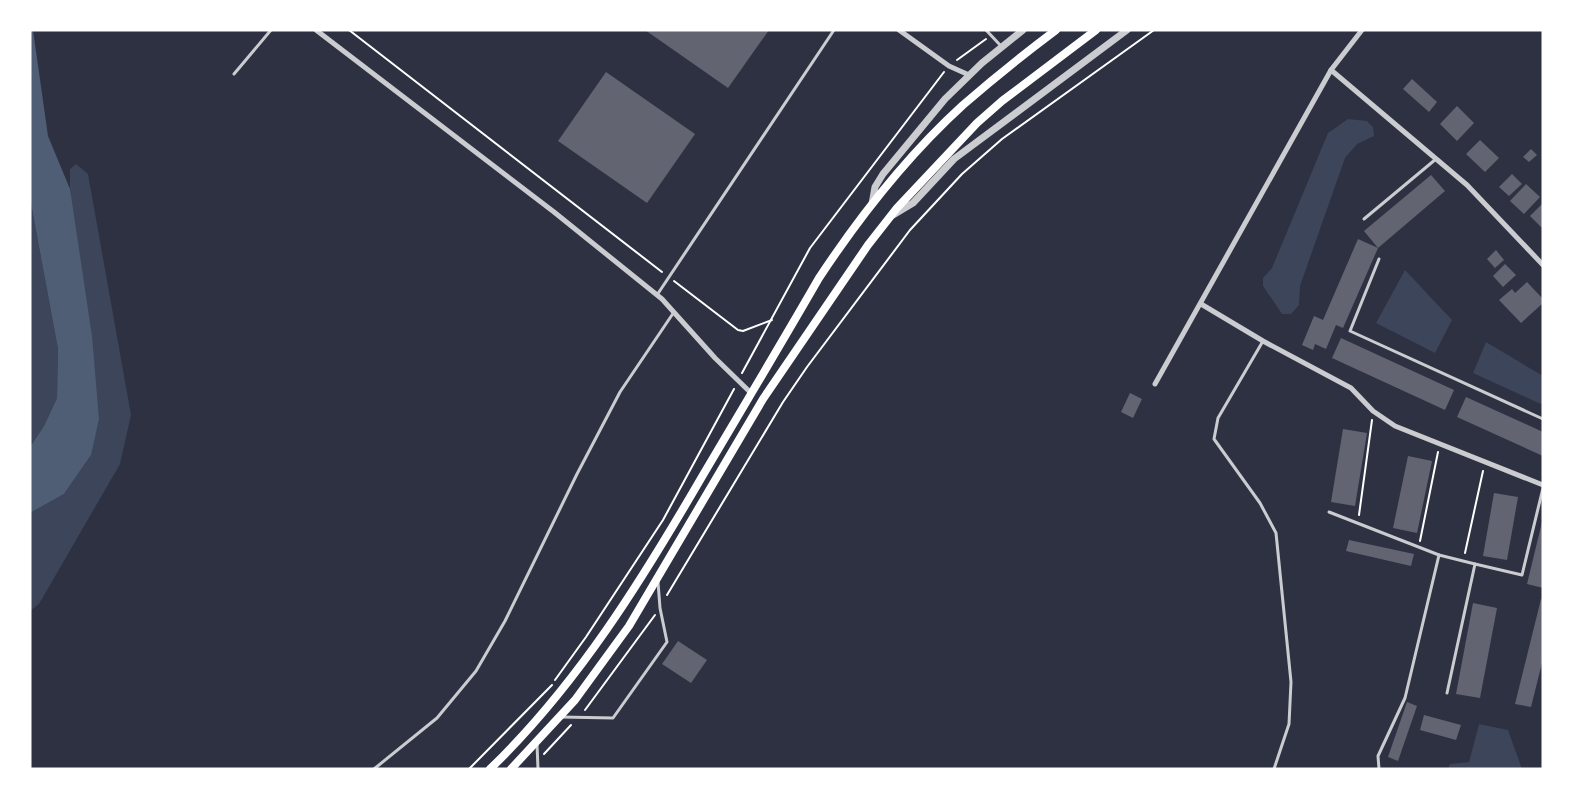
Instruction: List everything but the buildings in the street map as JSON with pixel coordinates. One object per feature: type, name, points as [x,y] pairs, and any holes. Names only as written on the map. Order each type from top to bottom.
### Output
[{"type":"main road","points":[[490,769],[552,702],[592,653],[631,594],[819,278],[850,231],[937,131],[961,107],[1056,30]]},
{"type":"main road","points":[[512,769],[575,700],[629,626],[763,399],[868,245],[969,131],[1002,101],[1096,30]]},
{"type":"street","points":[[316,30],[554,212],[657,295],[675,311],[715,357],[751,393]]},
{"type":"street","points":[[899,30],[949,66],[969,75]]},
{"type":"street","points":[[872,204],[875,187],[883,174],[945,99],[969,75],[1023,30]]},
{"type":"street","points":[[891,217],[913,203],[954,159],[1127,30]]},
{"type":"street","points":[[1155,384],[1202,304],[1331,70],[1362,30]]},
{"type":"street","points":[[1331,70],[1467,185],[1543,264]]},
{"type":"street","points":[[1202,304],[1263,341],[1352,388],[1373,411],[1395,426],[1543,486]]},
{"type":"lane","points":[[234,74],[271,30]]},
{"type":"lane","points":[[657,295],[834,30]]},
{"type":"lane","points":[[986,30],[1002,47]]},
{"type":"lane","points":[[1364,219],[1436,159]]},
{"type":"lane","points":[[1380,259],[1350,331],[1543,419]]},
{"type":"lane","points":[[374,769],[437,718],[476,671],[505,621],[620,392],[675,311]]},
{"type":"lane","points":[[1263,341],[1218,418],[1214,439],[1260,503],[1276,533],[1291,682],[1289,724],[1274,769]]},
{"type":"lane","points":[[1329,512],[1439,555],[1522,575],[1543,486]]},
{"type":"lane","points":[[1379,769],[1378,756],[1405,698],[1439,555]]},
{"type":"lane","points":[[1447,693],[1475,564]]},
{"type":"lane","points":[[559,717],[613,718],[667,642],[657,578]]},
{"type":"lane","points":[[537,741],[538,769]]},
{"type":"path","points":[[349,30],[738,330],[743,331],[773,320]]},
{"type":"path","points":[[542,756],[579,716],[660,608],[783,402],[910,230],[962,174],[1002,139],[1154,30]]},
{"type":"path","points":[[469,769],[553,683],[586,638],[663,520],[810,248],[949,66],[991,35]]},
{"type":"path","points":[[1357,523],[1373,411]]},
{"type":"path","points":[[1419,548],[1439,443]]},
{"type":"path","points":[[1463,561],[1485,462]]},
{"type":"shaded area","points":[[30,30],[33,30],[48,136],[70,189],[92,336],[99,419],[91,455],[64,494],[30,513],[30,447],[44,426],[57,398],[58,349],[30,198]]},
{"type":"shaded area","points":[[1348,119],[1367,121],[1373,127],[1374,136],[1357,144],[1345,158],[1300,286],[1299,305],[1291,314],[1282,314],[1263,286],[1263,278],[1272,268],[1328,133]]},
{"type":"shaded area","points":[[76,164],[88,174],[131,415],[120,464],[39,604],[30,611],[30,513],[64,494],[91,455],[70,189],[70,169]]},
{"type":"shaded area","points":[[30,198],[58,349],[57,398],[44,426],[30,447]]},
{"type":"shaded area","points":[[1405,270],[1452,320],[1435,353],[1376,323]]},
{"type":"shaded area","points":[[1486,342],[1543,376],[1543,405],[1473,373]]},
{"type":"shaded area","points":[[1479,724],[1508,730],[1522,769],[1448,769],[1450,764],[1469,762]]}]
